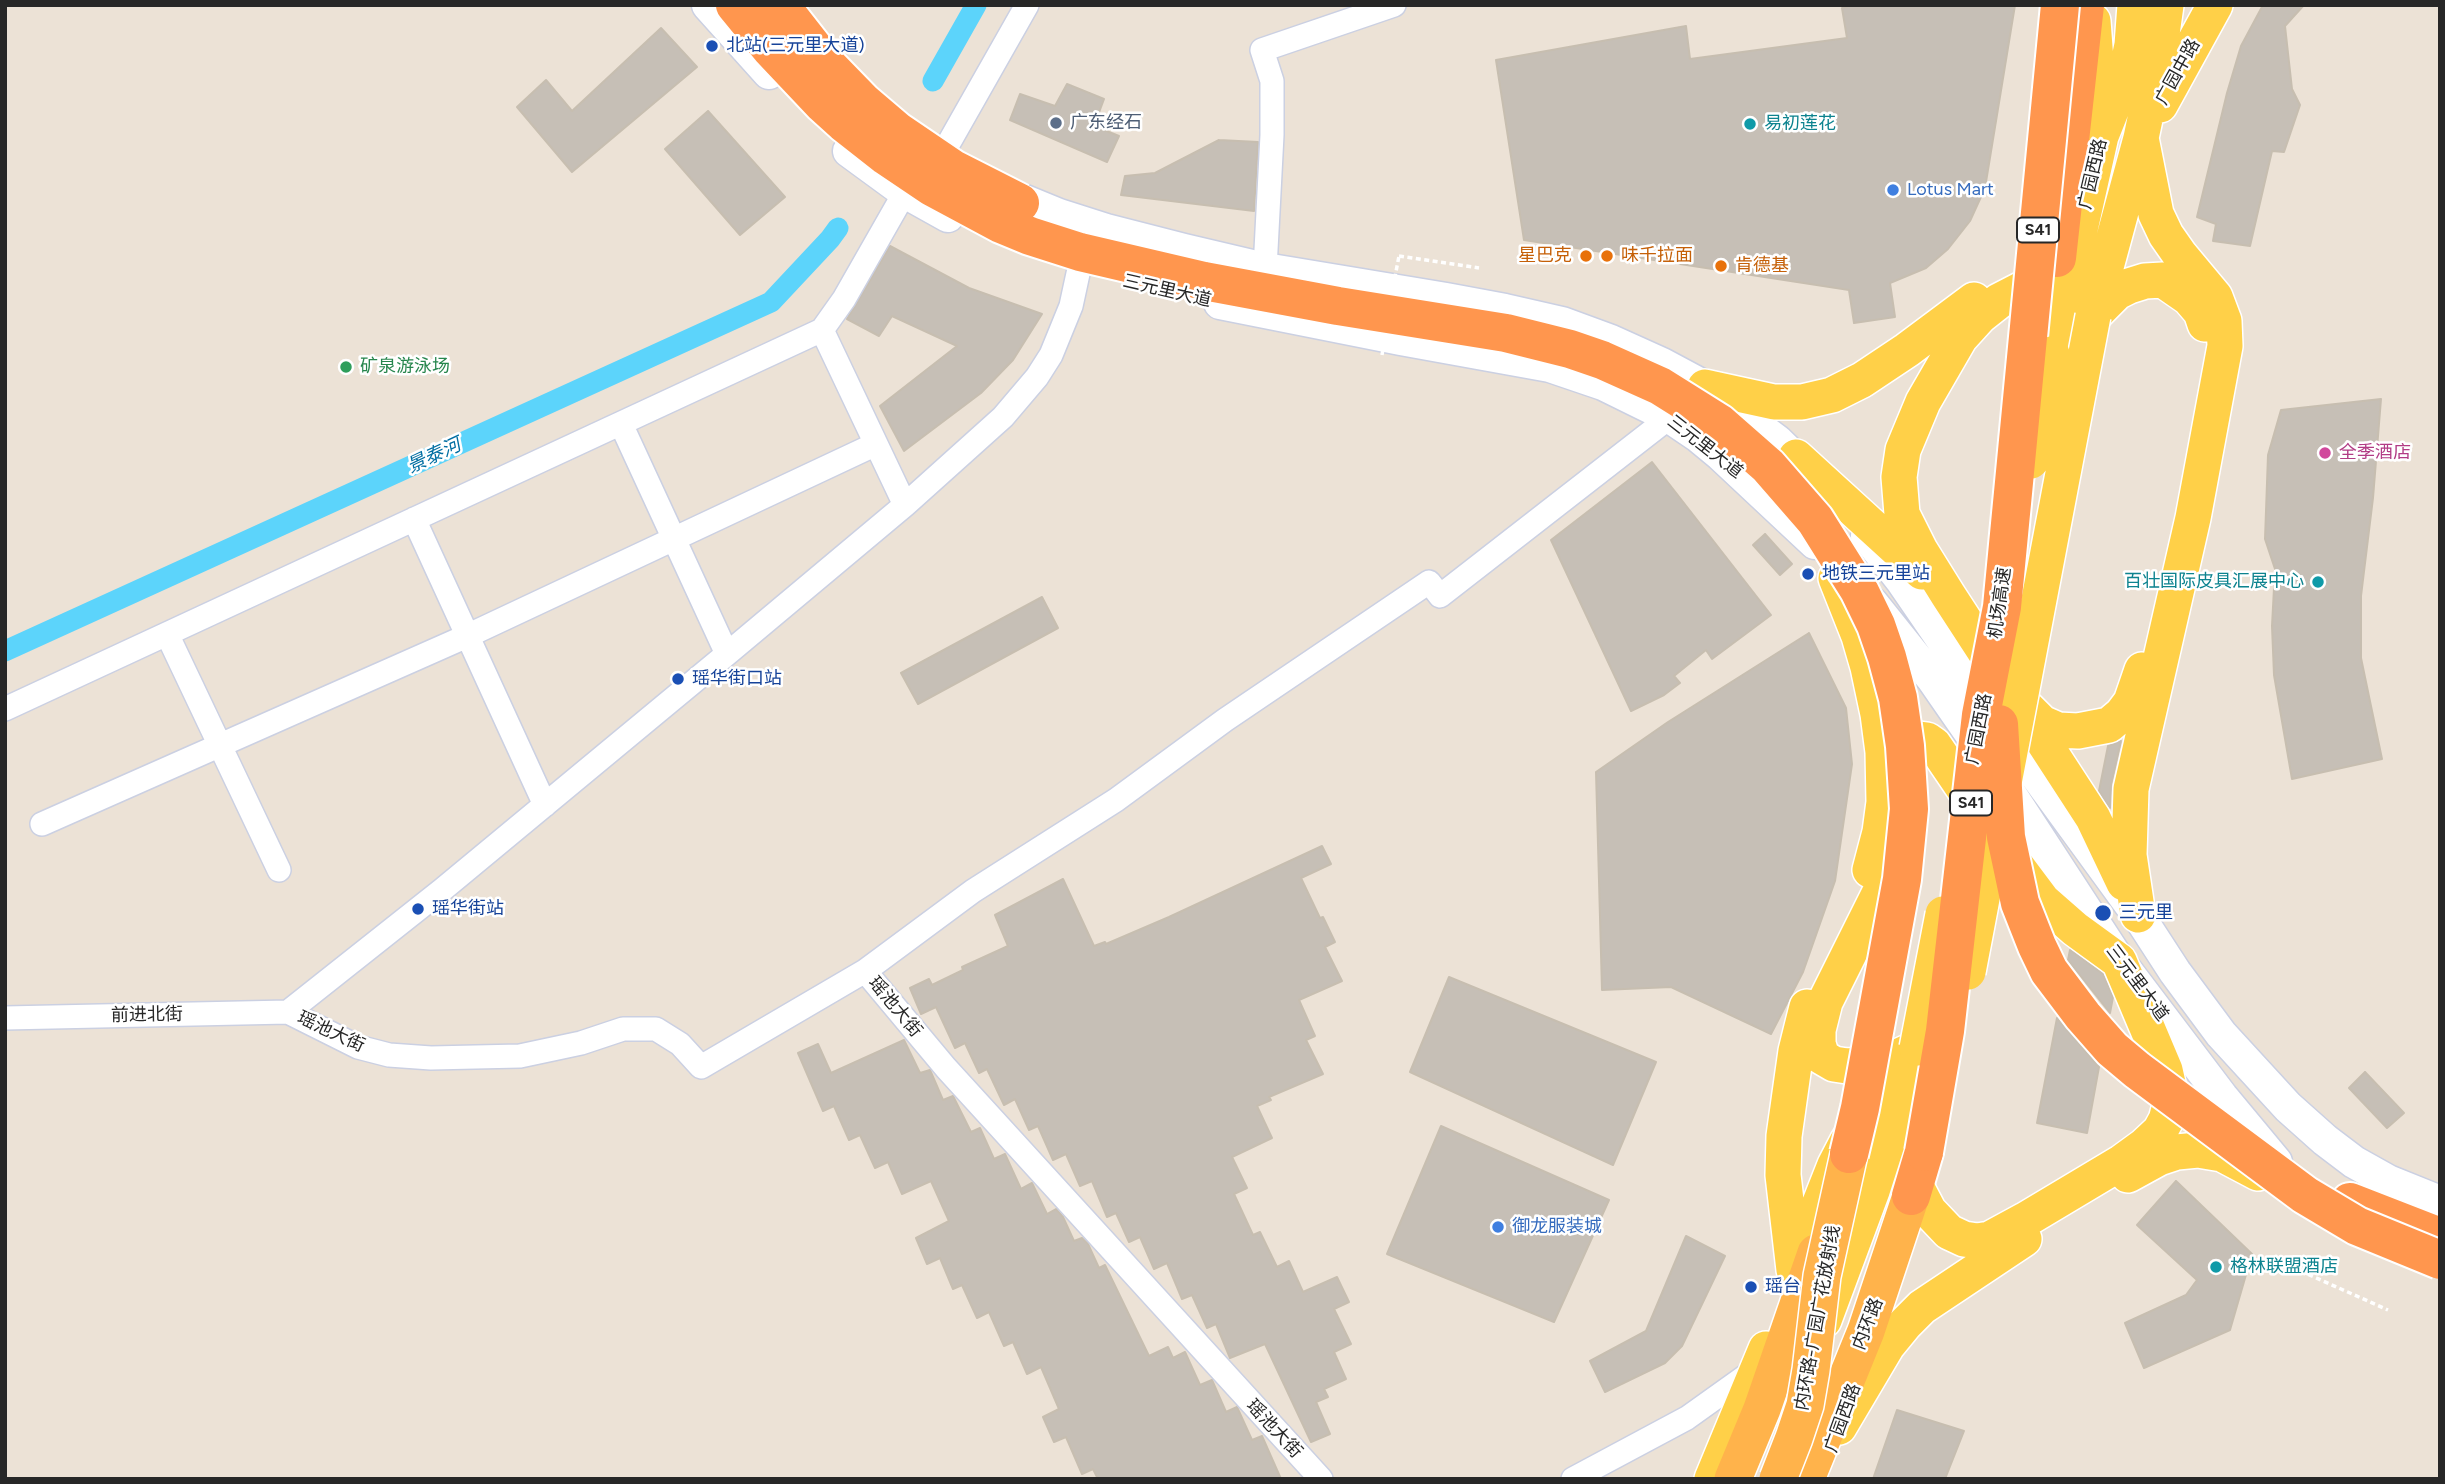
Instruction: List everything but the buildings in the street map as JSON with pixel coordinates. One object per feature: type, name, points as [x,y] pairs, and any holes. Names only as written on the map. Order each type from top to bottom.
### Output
[{"type":"highway","points":[[734,5],[771,49],[844,123],[908,171],[976,212],[1030,236],[1108,260],[1204,281],[1541,341],[1602,359],[1660,386],[1705,413],[1744,443],[1815,520],[1859,590],[1876,625],[1887,657],[1898,698],[1908,789],[1906,843],[1902,879],[1849,1154],[1795,1318],[1733,1479]]},
{"type":"highway","points":[[779,5],[827,65],[880,117],[935,158],[993,190],[1035,209],[1157,252],[1338,306]]},
{"type":"highway","name":"机场高速","points":[[1914,1193],[1937,1082],[1981,715],[2002,607],[2060,5]]},
{"type":"highway","points":[[2017,455],[2038,368],[2055,272],[2085,5]]},
{"type":"highway","points":[[2002,607],[1999,727],[2003,803],[2014,880],[2027,924],[2049,971],[2065,995],[2098,1034],[2137,1070],[2329,1210],[2377,1235],[2440,1260]]},
{"type":"highway","points":[[2185,1107],[2217,1129],[2311,1183],[2350,1202],[2440,1237]]},
{"type":"highway","name":"内环路-广园广花放射线","points":[[1778,1479],[1805,1405],[1822,1276],[1849,1154]]},
{"type":"highway","name":"内环路","points":[[1819,1463],[1914,1193]]},
{"type":"main road","name":"三元里大道","points":[[708,5],[804,110],[842,145],[905,192],[966,225],[1079,269],[1270,313],[1550,366],[1603,384],[1670,417],[1721,455],[1825,552],[1892,626],[1932,678],[2016,800],[2119,961],[2222,1097],[2325,1218],[2352,1236],[2440,1270]]},
{"type":"main road","name":"三元里大道","points":[[762,5],[827,74],[888,128],[938,162],[1033,205],[1106,230],[1265,269],[1458,301],[1562,324],[1622,346],[1705,387],[1750,419],[1796,457],[1848,513],[1902,581],[2020,754],[2221,1034],[2288,1107],[2325,1140],[2354,1162],[2388,1181],[2440,1202]]},
{"type":"main road","points":[[1705,387],[1774,402],[1802,402],[1832,395],[1862,380],[1907,350],[2014,268],[2032,245],[2039,228],[2061,54],[2067,27],[2076,5]]},
{"type":"main road","points":[[2090,5],[2097,56],[2101,136]]},
{"type":"main road","name":"广园西路","points":[[1914,1193],[1951,1054],[2078,312],[2101,136],[2126,73],[2132,45],[2135,5]]},
{"type":"main road","name":"广园西路","points":[[1761,1479],[1852,1246],[1917,1048],[2052,354],[2078,312],[2141,138],[2166,5]]},
{"type":"main road","name":"广园中路","points":[[2141,138],[2215,5]]},
{"type":"main road","points":[[2138,915],[2128,847],[2132,789],[2193,517],[2225,346],[2224,321],[2215,297],[2180,255],[2156,214],[2141,138]]},
{"type":"main road","points":[[2016,698],[2042,723],[2058,730],[2096,729],[2109,725],[2122,714],[2132,702],[2139,682],[2207,348],[2207,328],[2201,312],[2189,298],[2162,280],[2129,286],[2078,312],[2043,286],[2030,285],[2009,295],[1980,316],[1960,338],[1923,402],[1903,450],[1899,477],[1902,514],[1920,550],[2093,818],[2138,915]]},
{"type":"main road","points":[[1796,457],[1948,595]]},
{"type":"main road","points":[[1794,1270],[1783,1175],[1784,1136],[1796,1051],[1810,999],[1856,904],[1872,864],[1884,802],[1883,752],[1868,667],[1825,552]]},
{"type":"main road","points":[[1914,1193],[1949,1232],[1977,1241],[1990,1238],[2086,1184],[2144,1146],[2160,1131],[2169,1109],[2169,1088],[2165,1070],[2119,961],[2075,929],[2043,901],[2026,881],[1934,745],[1927,740],[1912,738],[1904,743],[1897,758],[1896,832],[1886,876],[1825,1002],[1818,1030],[1818,1044],[1822,1057],[1834,1064],[1847,1066],[1884,1063],[1917,1048]]},
{"type":"main road","points":[[1712,1479],[1759,1367],[1835,1165],[1872,1103],[1917,1048]]},
{"type":"main road","points":[[1819,1463],[1887,1346],[1922,1307],[2011,1246],[2159,1158],[2177,1152],[2199,1150],[2222,1154],[2252,1169],[2325,1218]]},
{"type":"street","points":[[938,162],[1027,5]]},
{"type":"street","points":[[1265,269],[1272,81],[1262,50],[1394,5]]},
{"type":"street","points":[[5,709],[822,330],[844,299],[905,192]]},
{"type":"street","points":[[288,1012],[727,654],[905,505],[1003,417],[1037,377],[1061,334],[1086,252],[1106,230]]},
{"type":"street","points":[[822,330],[905,505]]},
{"type":"street","points":[[865,971],[973,891],[1116,800],[1225,720],[1429,582],[1440,596],[1670,417]]},
{"type":"street","points":[[621,424],[727,654]]},
{"type":"street","points":[[42,824],[467,636],[876,444]]},
{"type":"street","points":[[414,519],[545,805]]},
{"type":"street","points":[[1825,552],[1873,643],[1934,745]]},
{"type":"street","points":[[167,634],[279,870]]},
{"type":"street","name":"瑶池大街","points":[[288,1012],[358,1047],[389,1055],[431,1058],[520,1056],[581,1043],[623,1029],[656,1029],[680,1044],[701,1067],[865,971],[946,1068],[1048,1182],[1321,1479]]},
{"type":"street","name":"前进北街","points":[[5,1018],[288,1012]]},
{"type":"street","points":[[1573,1479],[1687,1418],[1759,1367]]},
{"type":"path","points":[[1399,256],[1479,268]]},
{"type":"path","points":[[2285,1264],[2388,1310]]},
{"type":"waterway","name":"景泰河","points":[[933,81],[976,5]]},
{"type":"waterway","name":"景泰河","points":[[5,651],[771,302],[838,228]]},
{"type":"place","name":"北站(三元里大道)","points":[[712,46]]},
{"type":"place","name":"广东经石","points":[[1056,123]]},
{"type":"place","name":"易初莲花","points":[[1750,124]]},
{"type":"place","name":"Lotus Mart","points":[[1893,190]]},
{"type":"place","name":"星巴克","points":[[1586,256]]},
{"type":"place","name":"味千拉面","points":[[1607,256]]},
{"type":"place","name":"肯德基","points":[[1721,266]]},
{"type":"place","name":"矿泉游泳场","points":[[346,367]]},
{"type":"place","name":"全季酒店","points":[[2325,453]]},
{"type":"place","name":"地铁三元里站","points":[[1808,574]]},
{"type":"place","name":"百壮国际皮具汇展中心","points":[[2318,582]]},
{"type":"place","name":"瑶华街口站","points":[[678,679]]},
{"type":"place","name":"瑶华街站","points":[[418,909]]},
{"type":"place","name":"三元里","points":[[2103,913]]},
{"type":"place","name":"御龙服装城","points":[[1498,1227]]},
{"type":"place","name":"格林联盟酒店","points":[[2216,1267]]},
{"type":"place","name":"瑶台","points":[[1751,1287]]}]
